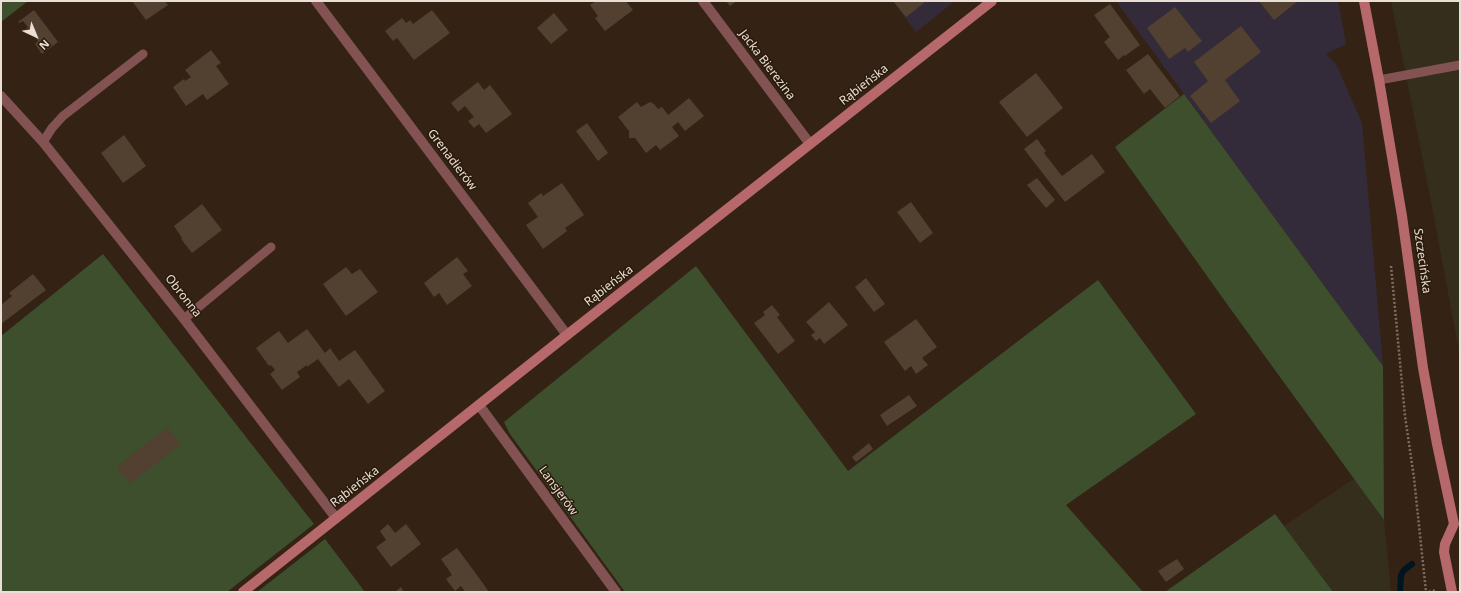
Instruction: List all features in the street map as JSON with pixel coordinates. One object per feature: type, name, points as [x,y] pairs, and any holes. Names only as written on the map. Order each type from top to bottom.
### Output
[{"type":"street","name":"Grenadierów","points":[[316,1],[566,335]]},
{"type":"street","name":"Jacka Bierezina","points":[[703,1],[810,144]]},
{"type":"street","name":"Rąbieńska","points":[[243,592],[566,335],[992,1]]},
{"type":"street","name":"Szczecińska","points":[[1364,1],[1402,216],[1423,368],[1437,444],[1457,526],[1445,544],[1444,552],[1452,592]]},
{"type":"street","name":"Obronna","points":[[1,96],[4,107],[43,142],[184,319],[336,518]]},
{"type":"street","name":"Lansjerów","points":[[479,405],[616,592]]},
{"type":"lane","points":[[43,142],[52,128],[63,116],[142,54]]},
{"type":"lane","points":[[1379,80],[1460,65]]},
{"type":"lane","points":[[184,319],[271,247]]},
{"type":"path","points":[[1390,260],[1405,416],[1414,478],[1426,592]]},
{"type":"shaded area","points":[[893,1],[955,1],[916,32]]},
{"type":"shaded area","points":[[1116,1],[1338,1],[1346,44],[1326,54],[1336,64],[1362,123],[1383,366]]},
{"type":"shaded area","points":[[1391,1],[1460,1],[1460,356],[1426,175]]},
{"type":"shaded area","points":[[1355,478],[1384,520],[1391,592],[1333,592],[1284,526]]},
{"type":"green space","points":[[1,1],[28,1],[1,22]]},
{"type":"green space","points":[[1184,94],[1383,366],[1384,520],[1115,147]]},
{"type":"green space","points":[[103,254],[314,524],[227,592],[1,592],[1,336]]},
{"type":"green space","points":[[696,266],[848,471],[1098,280],[1196,414],[1066,505],[1143,592],[625,592],[510,434],[504,422]]},
{"type":"green space","points":[[1275,514],[1333,592],[1165,592]]},
{"type":"green space","points":[[325,539],[365,592],[257,592]]},
{"type":"building","points":[[132,1],[165,1],[168,5],[146,20]]},
{"type":"building","points":[[596,1],[626,1],[633,10],[605,31],[595,18],[598,16],[590,5]]},
{"type":"building","points":[[726,1],[737,1],[730,6]]},
{"type":"building","points":[[893,1],[923,1],[924,3],[906,17]]},
{"type":"building","points":[[1259,1],[1298,1],[1274,20]]},
{"type":"building","points":[[1110,4],[1140,45],[1118,60],[1104,42],[1110,37],[1094,15]]},
{"type":"building","points":[[1175,7],[1202,41],[1188,52],[1185,48],[1169,59],[1147,28]]},
{"type":"building","points":[[34,10],[58,42],[42,54],[35,44],[38,41],[29,28],[25,30],[28,27],[23,21],[18,22]]},
{"type":"building","points":[[432,10],[450,33],[414,60],[397,38],[393,41],[385,31],[402,18],[406,23],[410,20],[413,24]]},
{"type":"building","points":[[554,13],[568,30],[551,44],[537,28]]},
{"type":"building","points":[[1241,26],[1261,52],[1225,80],[1240,101],[1211,123],[1190,96],[1208,81],[1194,62]]},
{"type":"building","points":[[211,50],[221,63],[216,66],[229,84],[207,100],[203,94],[186,106],[173,87],[184,79],[185,81],[191,77],[185,70]]},
{"type":"building","points":[[1148,54],[1180,96],[1165,108],[1150,89],[1144,94],[1126,70]]},
{"type":"building","points":[[1036,73],[1063,108],[1027,137],[999,102]]},
{"type":"building","points":[[478,82],[484,90],[490,85],[512,114],[486,133],[479,124],[474,128],[468,121],[474,117],[465,106],[458,112],[451,103]]},
{"type":"building","points":[[689,98],[704,116],[685,131],[678,122],[672,127],[679,136],[660,150],[656,145],[646,153],[635,138],[629,138],[629,131],[618,117],[637,102],[641,107],[650,102],[658,109],[662,107],[668,115]]},
{"type":"building","points":[[587,123],[608,153],[598,161],[576,131]]},
{"type":"building","points":[[124,135],[146,166],[123,183],[101,153]]},
{"type":"building","points":[[1037,139],[1046,151],[1044,153],[1062,176],[1092,154],[1105,172],[1065,202],[1024,149]]},
{"type":"building","points":[[1037,178],[1055,200],[1046,208],[1027,185]]},
{"type":"building","points":[[562,183],[584,215],[565,228],[567,231],[543,249],[526,225],[538,217],[528,203],[541,193],[543,196]]},
{"type":"building","points":[[911,202],[933,233],[920,243],[897,212]]},
{"type":"building","points":[[202,204],[222,230],[192,253],[181,239],[182,238],[174,226]]},
{"type":"building","points":[[457,257],[468,271],[463,274],[472,286],[447,305],[439,293],[434,297],[424,283]]},
{"type":"building","points":[[346,267],[352,274],[360,269],[378,292],[346,316],[323,284]]},
{"type":"building","points":[[33,274],[46,290],[1,324],[1,305],[12,296],[9,293]]},
{"type":"building","points":[[866,278],[885,304],[874,312],[855,287]]},
{"type":"building","points":[[829,302],[848,325],[824,344],[820,338],[816,341],[811,335],[815,332],[806,322]]},
{"type":"building","points":[[772,305],[780,315],[777,317],[795,341],[778,354],[754,323],[765,315],[763,312]]},
{"type":"building","points":[[916,319],[937,347],[922,358],[928,365],[916,374],[911,366],[905,371],[884,342]]},
{"type":"building","points":[[307,329],[325,353],[330,348],[339,361],[355,350],[385,391],[368,404],[349,379],[339,387],[318,359],[297,372],[300,377],[282,390],[270,374],[275,370],[271,365],[269,366],[256,348],[279,331],[288,343]]},
{"type":"building","points":[[909,395],[917,406],[887,426],[880,415]]},
{"type":"building","points":[[167,427],[181,444],[130,484],[116,467]]},
{"type":"building","points":[[869,443],[873,449],[856,462],[852,457]]},
{"type":"building","points":[[388,524],[395,533],[406,524],[421,544],[391,567],[376,547],[386,540],[380,531]]},
{"type":"building","points":[[457,548],[489,592],[465,592],[461,586],[455,591],[446,579],[452,575],[441,559]]},
{"type":"building","points":[[1177,559],[1184,569],[1166,582],[1158,571]]},
{"type":"building","points":[[401,587],[404,592],[395,592]]},
{"type":"waterway","points":[[1400,592],[1401,575],[1404,570],[1412,564]]}]
